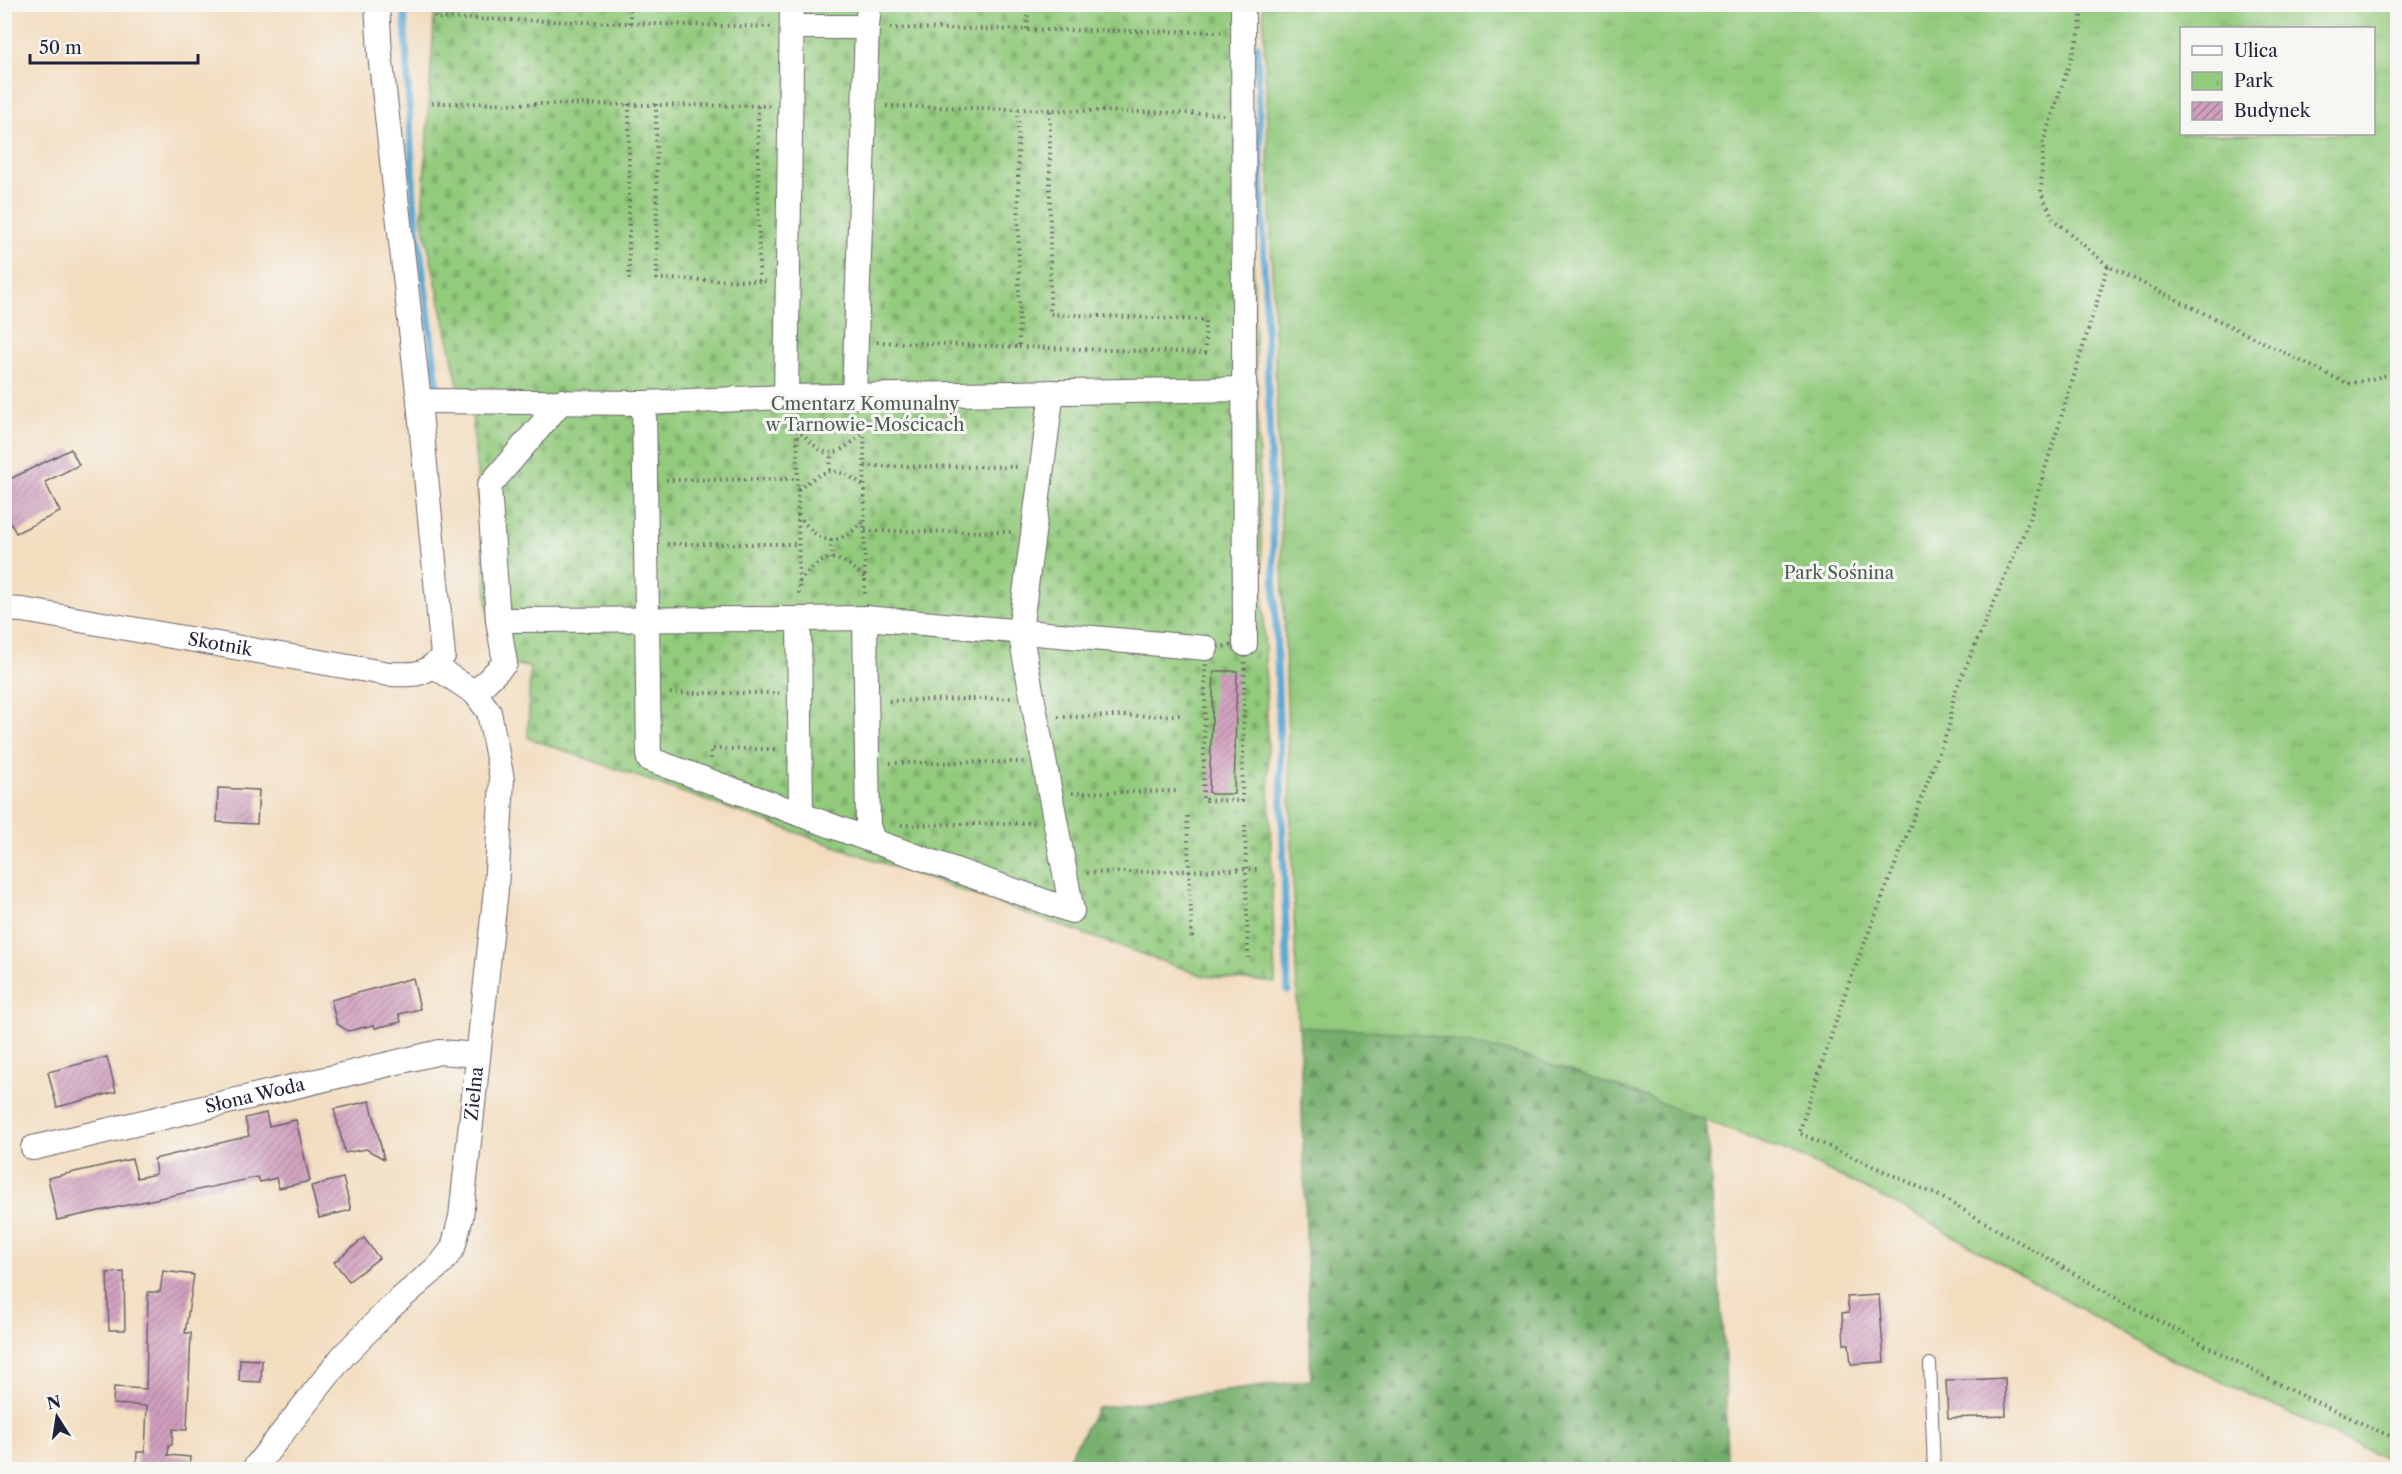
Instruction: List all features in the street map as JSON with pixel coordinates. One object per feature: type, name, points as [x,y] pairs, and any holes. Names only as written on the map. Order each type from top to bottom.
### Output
[{"type":"street","points":[[377,4],[380,54],[419,401],[443,656],[434,666]]},
{"type":"street","points":[[1243,4],[1245,644]]},
{"type":"street","points":[[791,397],[786,281],[792,16],[868,16],[856,341],[859,396]]},
{"type":"street","points":[[419,401],[644,403],[791,397],[1245,389]]},
{"type":"street","points":[[644,403],[649,759],[801,815],[870,833],[1072,911],[1020,631],[1052,392]]},
{"type":"street","points":[[474,693],[505,663],[498,620],[489,486],[562,401]]},
{"type":"street","name":"Skotnik","points":[[4,609],[389,674],[418,675],[434,666]]},
{"type":"street","points":[[498,620],[646,621],[866,618],[1206,648]]},
{"type":"street","points":[[866,618],[870,833]]},
{"type":"street","points":[[799,619],[801,815]]},
{"type":"street","name":"Zielna","points":[[253,1470],[343,1356],[392,1306],[441,1264],[453,1248],[461,1217],[496,889],[502,779],[489,712],[474,693],[434,666]]},
{"type":"street","name":"Słona Woda","points":[[33,1148],[440,1052],[478,1055]]},
{"type":"lane","points":[[1930,1364],[1934,1470]]},
{"type":"path","points":[[436,4],[435,18],[630,23],[792,16]]},
{"type":"path","points":[[630,4],[630,23]]},
{"type":"path","points":[[1027,29],[1028,4]]},
{"type":"path","points":[[2082,4],[2080,31],[2043,144],[2041,193],[2054,220],[2108,266],[2348,384],[2397,373]]},
{"type":"path","points":[[868,16],[1027,29],[1243,32]]},
{"type":"path","points":[[432,103],[790,106]]},
{"type":"path","points":[[629,104],[629,280]]},
{"type":"path","points":[[656,104],[657,279],[786,281]]},
{"type":"path","points":[[758,106],[759,281]]},
{"type":"path","points":[[863,106],[1245,114]]},
{"type":"path","points":[[1018,109],[1019,347]]},
{"type":"path","points":[[856,341],[1205,353],[1205,320],[1050,314],[1050,110]]},
{"type":"path","points":[[2108,266],[2029,521],[1954,694],[1949,727],[1848,988],[1799,1133],[1939,1196],[2127,1304],[2290,1390],[2397,1440]]},
{"type":"path","points":[[859,396],[864,432],[866,618]]},
{"type":"path","points":[[791,397],[797,427],[799,619]]},
{"type":"path","points":[[797,427],[818,450],[831,453],[842,450],[864,432]]},
{"type":"path","points":[[830,470],[831,453]]},
{"type":"path","points":[[865,466],[1042,467]]},
{"type":"path","points":[[797,491],[813,478],[830,470],[852,477],[865,487]]},
{"type":"path","points":[[644,480],[798,479]]},
{"type":"path","points":[[798,515],[809,530],[821,538],[831,540],[849,535],[865,520]]},
{"type":"path","points":[[865,531],[1033,532]]},
{"type":"path","points":[[831,540],[832,559]]},
{"type":"path","points":[[645,544],[798,544]]},
{"type":"path","points":[[799,583],[812,567],[827,559],[841,559],[866,578]]},
{"type":"path","points":[[1206,648],[1203,800],[1242,801],[1245,644]]},
{"type":"path","points":[[648,693],[800,693]]},
{"type":"path","points":[[868,701],[1180,715]]},
{"type":"path","points":[[711,781],[711,749],[801,749]]},
{"type":"path","points":[[868,763],[1044,762]]},
{"type":"path","points":[[1050,794],[1180,791]]},
{"type":"path","points":[[1187,816],[1192,942]]},
{"type":"path","points":[[870,833],[1056,823]]},
{"type":"path","points":[[1245,825],[1248,958]]},
{"type":"path","points":[[1065,873],[1260,869]]},
{"type":"green space","name":"Cmentarz Komunalny w Tarnowie-Mościcach","points":[[435,5],[1245,5],[1275,983],[1204,976],[528,738],[530,667],[492,662],[470,389],[459,389],[422,218]]},
{"type":"green space","name":"Park Sośnina","points":[[1263,5],[2397,5],[2397,1469],[2396,1463],[2147,1347],[1908,1210],[1807,1160],[1628,1090],[1515,1053],[1417,1033],[1298,1027]]},
{"type":"green space","points":[[1299,1018],[1408,1032],[1489,1047],[1588,1076],[1706,1120],[1725,1359],[1727,1469],[1062,1470],[1097,1408],[1311,1380]]},
{"type":"building","points":[[71,449],[79,465],[45,482],[60,512],[16,533],[4,511],[4,482]]},
{"type":"building","points":[[1214,671],[1237,671],[1234,794],[1211,794],[1209,792]]},
{"type":"building","points":[[218,788],[259,790],[257,824],[217,822]]},
{"type":"building","points":[[413,978],[420,1009],[399,1014],[401,1022],[348,1031],[337,1024],[331,1000]]},
{"type":"building","points":[[107,1057],[116,1092],[57,1107],[48,1072]]},
{"type":"building","points":[[370,1101],[384,1159],[366,1149],[345,1153],[334,1109]]},
{"type":"building","points":[[266,1113],[269,1126],[296,1120],[310,1181],[279,1188],[276,1178],[260,1182],[258,1177],[57,1220],[48,1178],[132,1159],[137,1178],[156,1174],[154,1159],[249,1136],[245,1118]]},
{"type":"building","points":[[343,1178],[351,1210],[319,1218],[311,1186]]},
{"type":"building","points":[[364,1238],[379,1258],[349,1281],[334,1262]]},
{"type":"building","points":[[163,1271],[194,1275],[185,1333],[191,1333],[187,1430],[173,1429],[172,1445],[169,1445],[168,1455],[190,1457],[189,1470],[136,1470],[137,1452],[145,1452],[147,1406],[113,1404],[114,1387],[146,1389],[148,1292],[160,1292]]},
{"type":"building","points":[[124,1272],[125,1330],[109,1330],[107,1273]]},
{"type":"building","points":[[1879,1295],[1884,1362],[1851,1364],[1849,1344],[1844,1344],[1842,1313],[1849,1312],[1847,1297]]},
{"type":"building","points":[[240,1359],[262,1360],[261,1382],[239,1381]]},
{"type":"building","points":[[2005,1378],[2006,1416],[1948,1418],[1946,1381]]},
{"type":"waterway","points":[[404,4],[414,200],[439,398]]},
{"type":"waterway","points":[[1257,45],[1288,991]]}]
